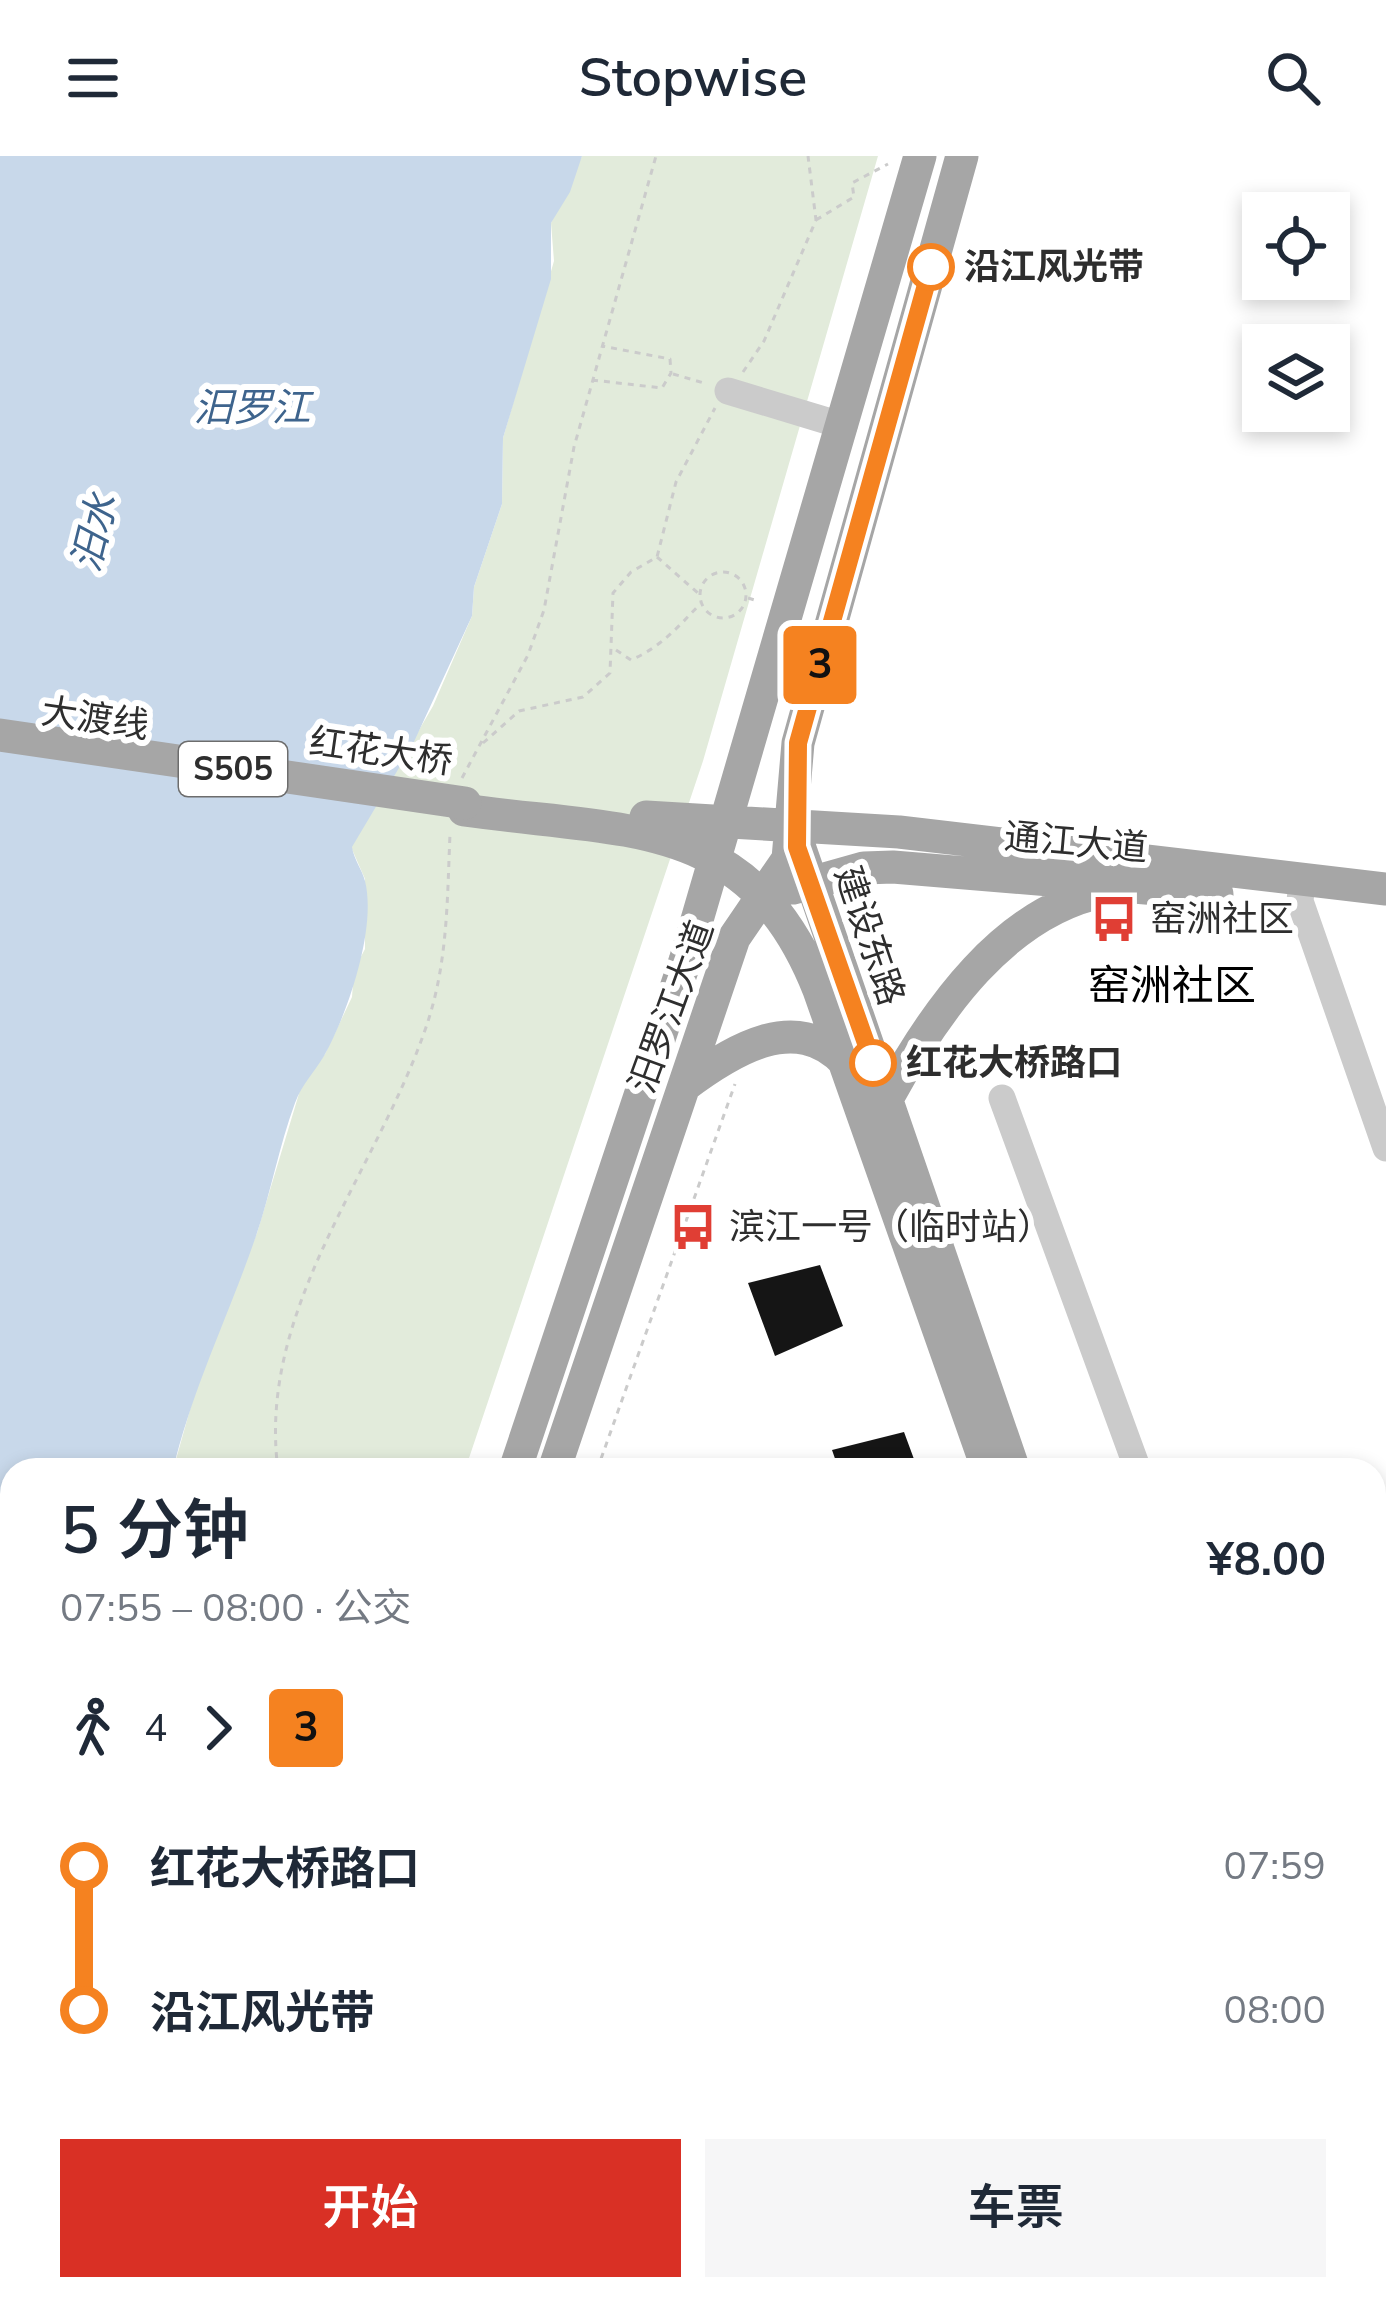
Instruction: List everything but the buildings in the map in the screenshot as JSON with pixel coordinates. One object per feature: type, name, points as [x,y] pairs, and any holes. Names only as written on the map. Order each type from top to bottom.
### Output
[{"type":"main road","name":"汨罗江大道","points":[[558,1458],[734,938],[784,868],[794,829],[798,743],[962,156]]},
{"type":"main road","name":"汨罗江大道","points":[[519,1458],[727,822],[844,426],[904,160]]},
{"type":"main road","name":"红花大桥","points":[[0,735],[465,807]]},
{"type":"main road","name":"大渡线","points":[[0,745],[465,807]]},
{"type":"main road","name":"S505","points":[[465,807],[794,829]]},
{"type":"main road","name":"S505","points":[[465,807],[676,840],[716,858]]},
{"type":"main road","name":"建设东路","points":[[794,829],[863,1042],[888,1097],[1010,1458]]},
{"type":"main road","name":"通江大道","points":[[794,829],[899,832],[1301,891],[1386,911]]},
{"type":"main road","name":"建设东路","points":[[716,858],[764,892],[804,952],[984,1458]]},
{"type":"main road","name":"通江大道","points":[[764,892],[864,868],[893,867],[1129,887],[1386,889]]},
{"type":"main road","points":[[888,1097],[930,1024],[976,968],[1080,896],[1129,887]]},
{"type":"main road","points":[[684,1086],[715,1063],[788,1035],[827,1043],[846,1063]]},
{"type":"street","points":[[728,391],[844,426]]},
{"type":"street","points":[[1301,891],[1386,1148]]},
{"type":"street","points":[[1002,1098],[1134,1458]]},
{"type":"path","points":[[474,753],[519,711],[583,697],[610,673],[614,592],[631,572],[657,557],[669,503],[690,447],[764,341],[816,220],[808,156]]},
{"type":"path","points":[[816,220],[854,197],[851,184],[904,160]]},
{"type":"path","points":[[590,380],[662,388],[670,374],[670,359],[600,346]]},
{"type":"path","points":[[670,374],[728,391]]},
{"type":"path","points":[[657,557],[701,595]]},
{"type":"path","points":[[725,572],[743,584],[746,598],[740,611],[726,618],[712,614],[701,595],[706,581],[725,572]]},
{"type":"path","points":[[746,598],[758,601]]},
{"type":"path","points":[[614,649],[631,660],[640,656],[664,642],[702,603]]},
{"type":"path","points":[[601,1458],[719,1120],[743,1067]]},
{"type":"green space","name":"沿江风光带","points":[[582,156],[878,156],[703,761],[469,1458],[176,1458],[202,1367],[257,1233],[301,1087],[325,1054],[352,997],[354,970],[365,949],[365,879],[351,847],[433,706],[472,616],[474,587],[502,504],[503,438],[554,261],[551,223]]},
{"type":"water","name":"汨罗江","points":[[0,156],[582,156],[570,192],[551,223],[551,279],[503,438],[502,504],[474,587],[472,616],[412,746],[352,847],[368,901],[358,971],[333,1039],[295,1103],[256,1236],[200,1381],[176,1458],[0,1458]]},
{"type":"bus line","name":"3","points":[[873,1063],[797,847],[798,743],[931,267]]},
{"type":"place","name":"沿江风光带","points":[[931,267]]},
{"type":"place","name":"窑洲社区","points":[[1114,919]]},
{"type":"place","name":"红花大桥路口","points":[[873,1063]]},
{"type":"place","name":"滨江一号（临时站）","points":[[693,1227]]},
{"type":"district","name":"窑洲社区","points":[[1172,986]]},
{"type":"water label","name":"汨水","points":[[95,533]]}]
